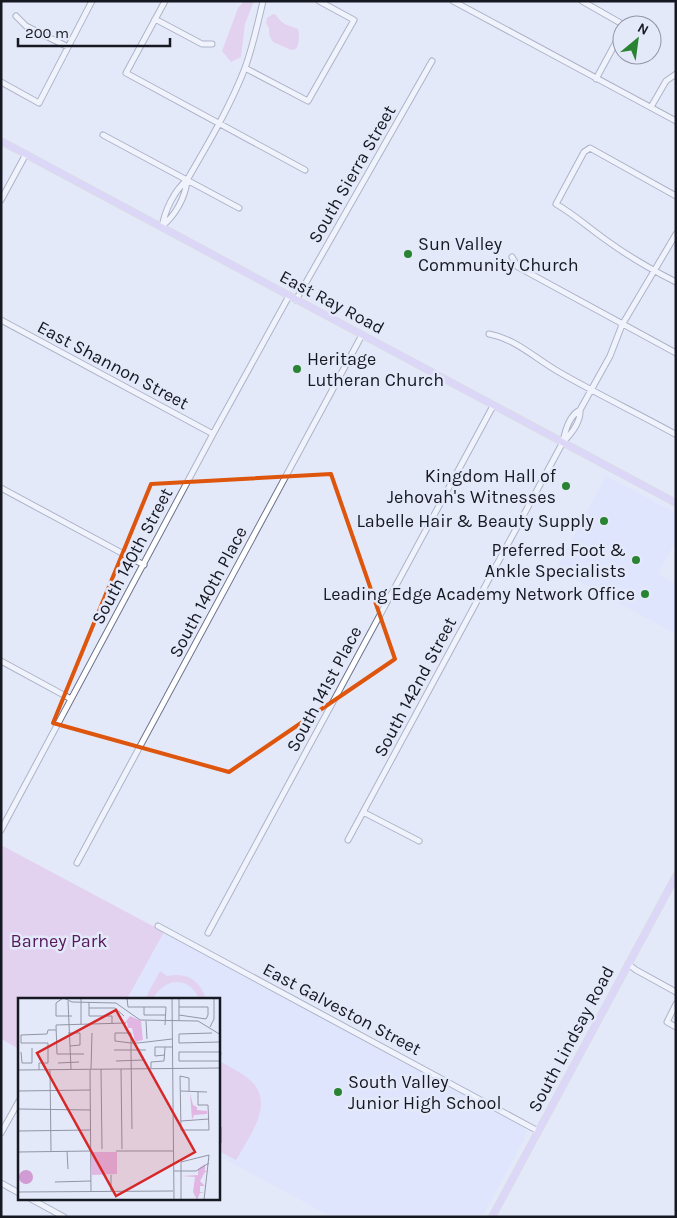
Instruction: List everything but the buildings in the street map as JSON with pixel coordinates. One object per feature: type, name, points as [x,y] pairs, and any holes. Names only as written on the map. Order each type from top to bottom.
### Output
[{"type":"main road","name":"East Ray Road","points":[[1,141],[676,503]]},
{"type":"main road","name":"South Lindsay Road","points":[[492,1217],[676,876]]},
{"type":"street","points":[[1,82],[39,103],[92,1]]},
{"type":"street","points":[[165,1],[126,73],[305,170]]},
{"type":"street","points":[[162,227],[164,216],[219,124],[245,68],[263,1]]},
{"type":"street","points":[[245,68],[308,101],[354,20],[319,1]]},
{"type":"street","points":[[453,1],[676,121]]},
{"type":"street","points":[[582,1],[612,18]]},
{"type":"street","points":[[16,16],[26,26],[68,47]]},
{"type":"street","points":[[155,19],[202,44],[212,44]]},
{"type":"street","points":[[596,79],[612,49]]},
{"type":"street","name":"South Sierra Street","points":[[296,300],[432,61]]},
{"type":"street","points":[[651,107],[666,81],[676,74]]},
{"type":"street","points":[[103,135],[239,208]]},
{"type":"street","points":[[676,196],[590,148],[584,152],[556,204],[584,222],[605,240],[654,271],[676,282]]},
{"type":"street","points":[[1,200],[26,154]]},
{"type":"street","name":"South 142nd Street","points":[[348,840],[563,442],[566,430],[575,413],[580,410],[592,390],[610,356],[622,325],[676,234]]},
{"type":"street","points":[[512,257],[518,267],[676,353]]},
{"type":"street","name":"South 140th Street","points":[[1,830],[289,296]]},
{"type":"street","name":"East Shannon Street","points":[[1,320],[213,434]]},
{"type":"street","points":[[488,334],[500,337],[524,348],[558,371],[675,434]]},
{"type":"street","name":"South 140th Place","points":[[78,863],[362,335]]},
{"type":"street","name":"South 141st Place","points":[[208,933],[493,406]]},
{"type":"street","points":[[1,488],[144,565]]},
{"type":"street","points":[[1,661],[71,699]]},
{"type":"street","points":[[364,812],[419,841]]},
{"type":"street","name":"East Galveston Street","points":[[158,926],[538,1131]]},
{"type":"street","points":[[628,964],[676,992]]},
{"type":"street","points":[[676,1004],[667,1022],[676,1027]]},
{"type":"street","points":[[1,1133],[18,1103]]},
{"type":"street","points":[[1,1183],[18,1192]]},
{"type":"street","points":[[33,1200],[64,1217]]},
{"type":"highlighted area","points":[[331,474],[395,659],[229,772],[53,723],[151,484]]},
{"type":"shaded area","points":[[606,476],[676,513],[676,541],[658,574],[676,584],[676,634],[556,569]]},
{"type":"shaded area","name":"South Valley Junior High School","points":[[164,932],[523,1127],[526,1131],[526,1136],[482,1217],[332,1217],[220,1157],[220,998],[128,998]]},
{"type":"green space","points":[[244,1],[254,1],[245,24],[241,57],[231,62],[222,51],[238,8]]},
{"type":"green space","points":[[273,14],[283,23],[298,29],[299,39],[296,49],[291,50],[273,42],[266,23],[267,18]]},
{"type":"green space","name":"Barney Park","points":[[1,845],[164,932],[128,998],[18,998],[18,1048],[1,1039]]},
{"type":"green space","points":[[160,971],[167,976],[181,975],[192,979],[200,987],[206,998],[198,998],[195,991],[189,986],[176,982],[163,987],[154,998],[146,998]]},
{"type":"green space","points":[[220,1062],[241,1073],[252,1082],[258,1091],[261,1101],[257,1121],[236,1160],[220,1152]]},
{"type":"place","name":"Sun Valley Community Church","points":[[408,254]]},
{"type":"place","name":"Heritage Lutheran Church","points":[[297,369]]},
{"type":"place","name":"Kingdom Hall of Jehovah's Witnesses","points":[[566,486]]},
{"type":"place","name":"Labelle Hair & Beauty Supply","points":[[604,521]]},
{"type":"place","name":"Preferred Foot & Ankle Specialists","points":[[636,560]]},
{"type":"place","name":"Leading Edge Academy Network Office","points":[[645,594]]},
{"type":"place","name":"South Valley Junior High School","points":[[338,1092]]}]
